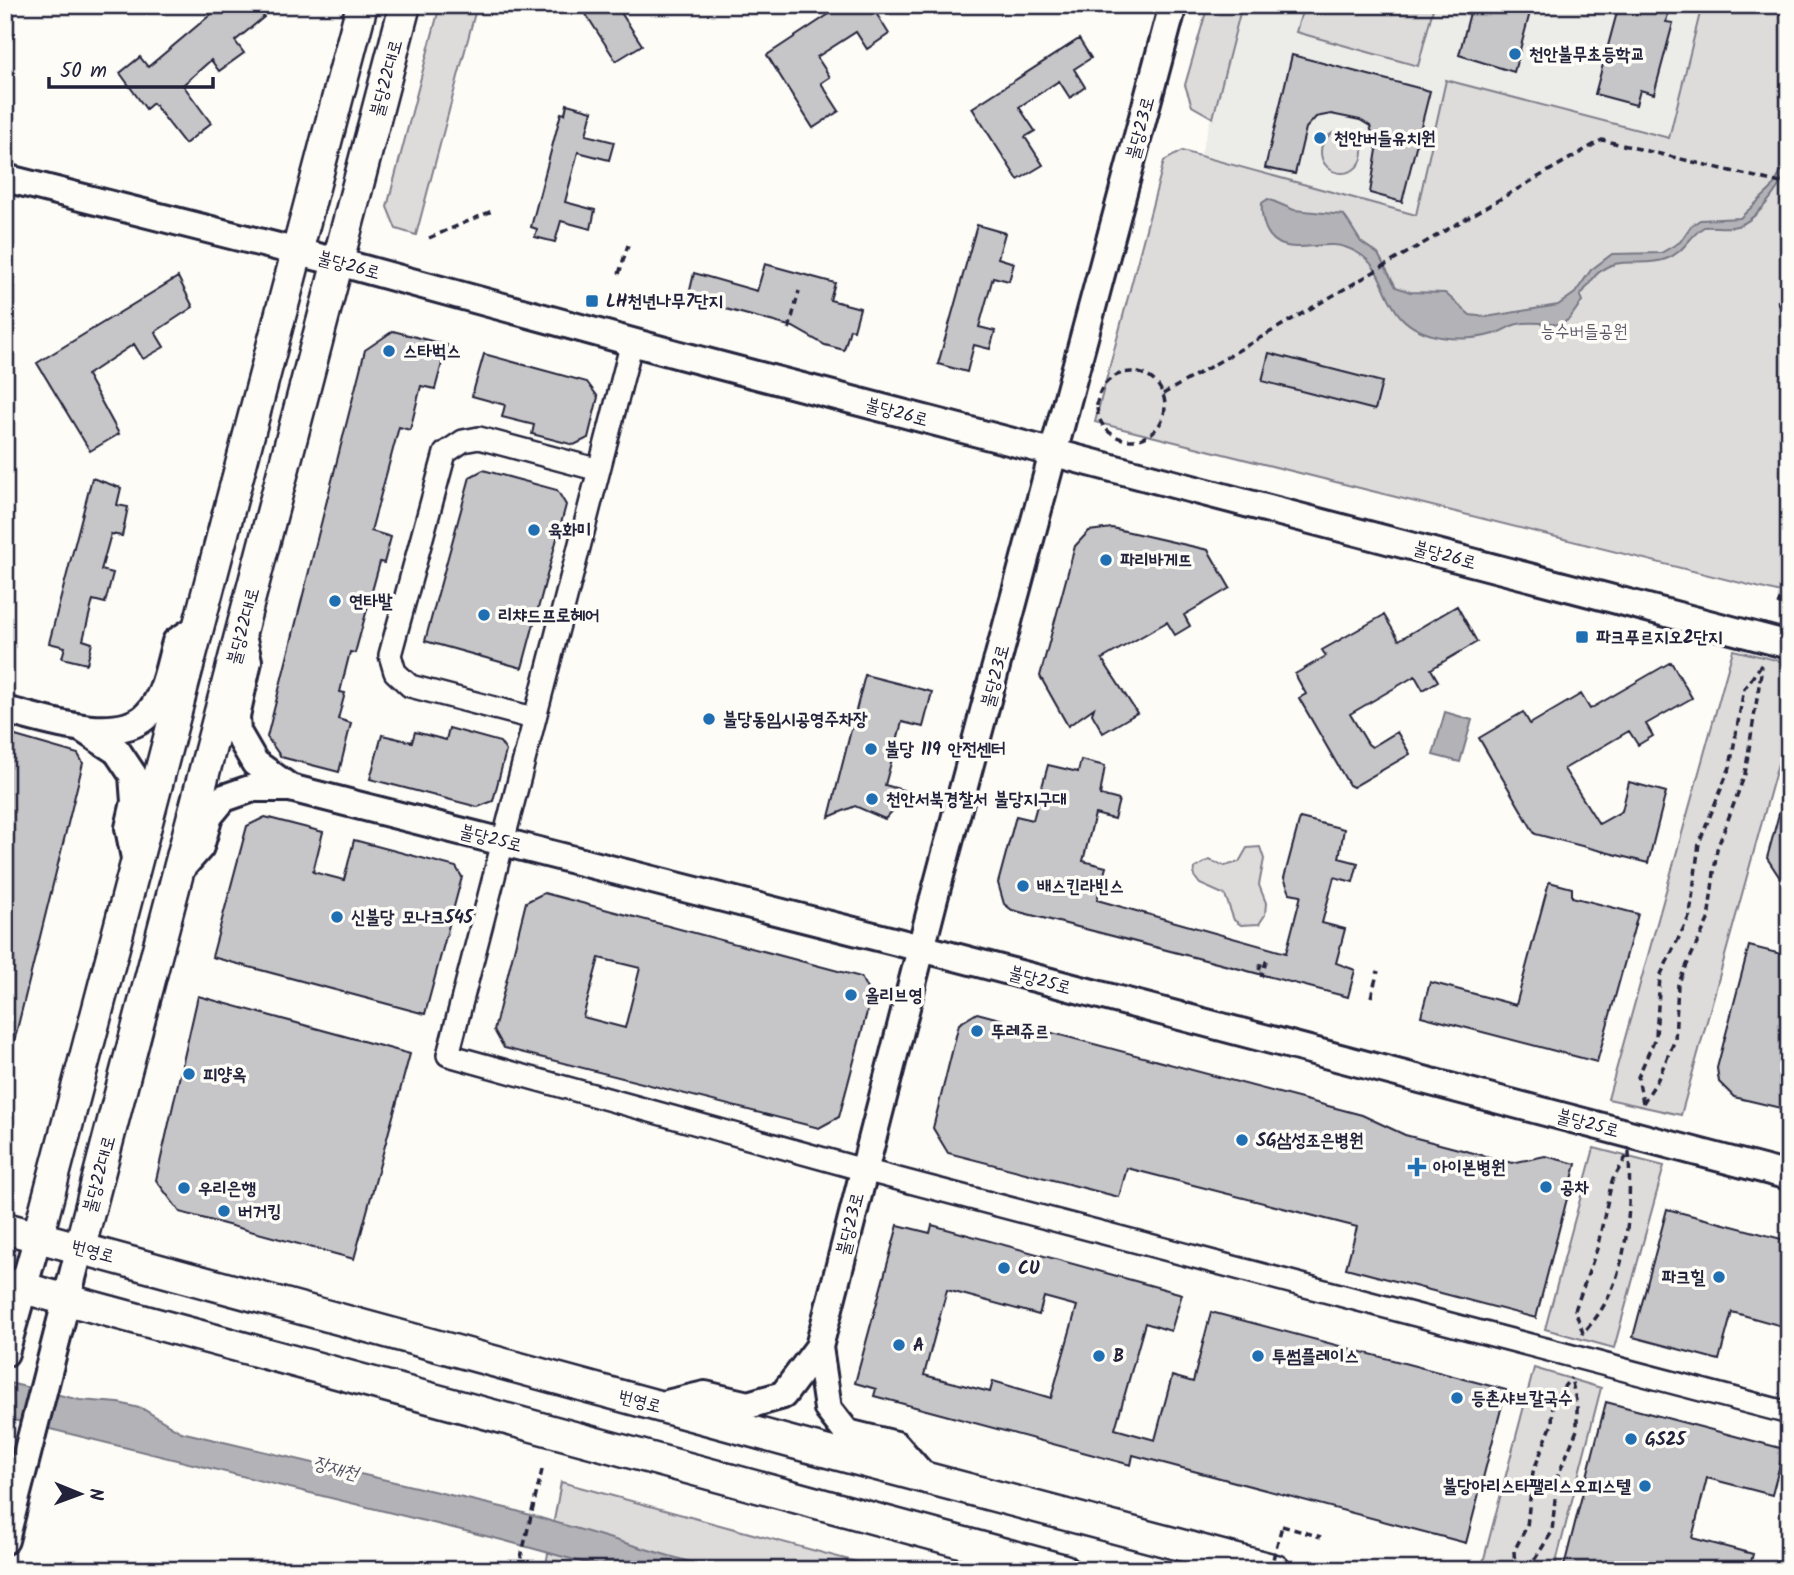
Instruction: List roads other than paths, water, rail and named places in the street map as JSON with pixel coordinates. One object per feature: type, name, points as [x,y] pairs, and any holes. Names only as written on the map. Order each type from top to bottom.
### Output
[{"type":"main road","points":[[38,1236],[362,5]]},
{"type":"main road","name":"불당22대로","points":[[80,1247],[405,5]]},
{"type":"main road","name":"번영로","points":[[5,1228],[1273,1570]]},
{"type":"main road","points":[[15,1285],[1065,1570]]},
{"type":"street","name":"불당23로","points":[[819,1347],[921,948],[1173,5]]},
{"type":"street","name":"불당26로","points":[[5,178],[338,262],[632,342],[1789,645]]},
{"type":"street","points":[[632,342],[448,1055],[864,1170],[1789,1413]]},
{"type":"street","points":[[533,718],[410,686],[395,672],[390,655],[445,453],[463,440],[479,438],[598,470]]},
{"type":"street","points":[[5,710],[83,729],[124,726],[146,716],[162,691],[176,642],[198,627]]},
{"type":"street","points":[[241,632],[248,660],[236,716],[237,732],[255,763],[290,789]]},
{"type":"street","points":[[83,729],[117,751],[133,775],[135,803],[129,828],[136,863]]},
{"type":"street","points":[[178,872],[201,848],[209,816],[223,798],[253,788],[290,789]]},
{"type":"street","name":"불당25로","points":[[290,789],[502,840],[921,948],[1789,1176]]},
{"type":"street","points":[[8,1343],[15,1285],[38,1236]]},
{"type":"street","points":[[5,1540],[80,1247]]},
{"type":"street","points":[[657,1406],[705,1395],[748,1405],[783,1395],[819,1347]]},
{"type":"street","points":[[819,1347],[828,1409],[847,1433],[896,1445],[926,1478]]},
{"type":"place","name":"천안불무초등학교","points":[[1515,54]]},
{"type":"place","name":"천안버들유치원","points":[[1320,138]]},
{"type":"place","name":"LH천년나무7단지","points":[[592,301]]},
{"type":"place","name":"스타벅스","points":[[389,351]]},
{"type":"place","name":"육화미","points":[[534,530]]},
{"type":"place","name":"파리바게뜨","points":[[1106,560]]},
{"type":"place","name":"연타발","points":[[335,601]]},
{"type":"place","name":"리챠드프로헤어","points":[[484,615]]},
{"type":"place","name":"파크푸르지오2단지","points":[[1582,637]]},
{"type":"place","name":"불당동임시공영주차장","points":[[709,719]]},
{"type":"place","name":"불당 119 안전센터","points":[[871,749]]},
{"type":"place","name":"천안서북경찰서 불당지구대","points":[[872,799]]},
{"type":"place","name":"배스킨라빈스","points":[[1023,886]]},
{"type":"place","name":"신불당 모나크545","points":[[337,917]]},
{"type":"place","name":"올리브영","points":[[851,995]]},
{"type":"place","name":"뚜레쥬르","points":[[977,1031]]},
{"type":"place","name":"피양옥","points":[[189,1074]]},
{"type":"place","name":"SG삼성조은병원","points":[[1242,1140]]},
{"type":"place","name":"아이본병원","points":[[1417,1167]]},
{"type":"place","name":"공차","points":[[1546,1187]]},
{"type":"place","name":"우리은행","points":[[184,1188]]},
{"type":"place","name":"버거킹","points":[[224,1211]]},
{"type":"place","name":"CU","points":[[1004,1268]]},
{"type":"place","name":"파크힐","points":[[1719,1277]]},
{"type":"place","name":"A","points":[[899,1345]]},
{"type":"place","name":"B","points":[[1099,1356]]},
{"type":"place","name":"투썸플레이스","points":[[1258,1356]]},
{"type":"place","name":"등촌샤브칼국수","points":[[1457,1398]]},
{"type":"place","name":"GS25","points":[[1631,1439]]},
{"type":"place","name":"불당아리스타팰리스오피스텔","points":[[1645,1486]]},
{"type":"park label","name":"능수버들공원","points":[[1584,331]]},
{"type":"water label","name":"장재천","points":[[336,1467]]}]
